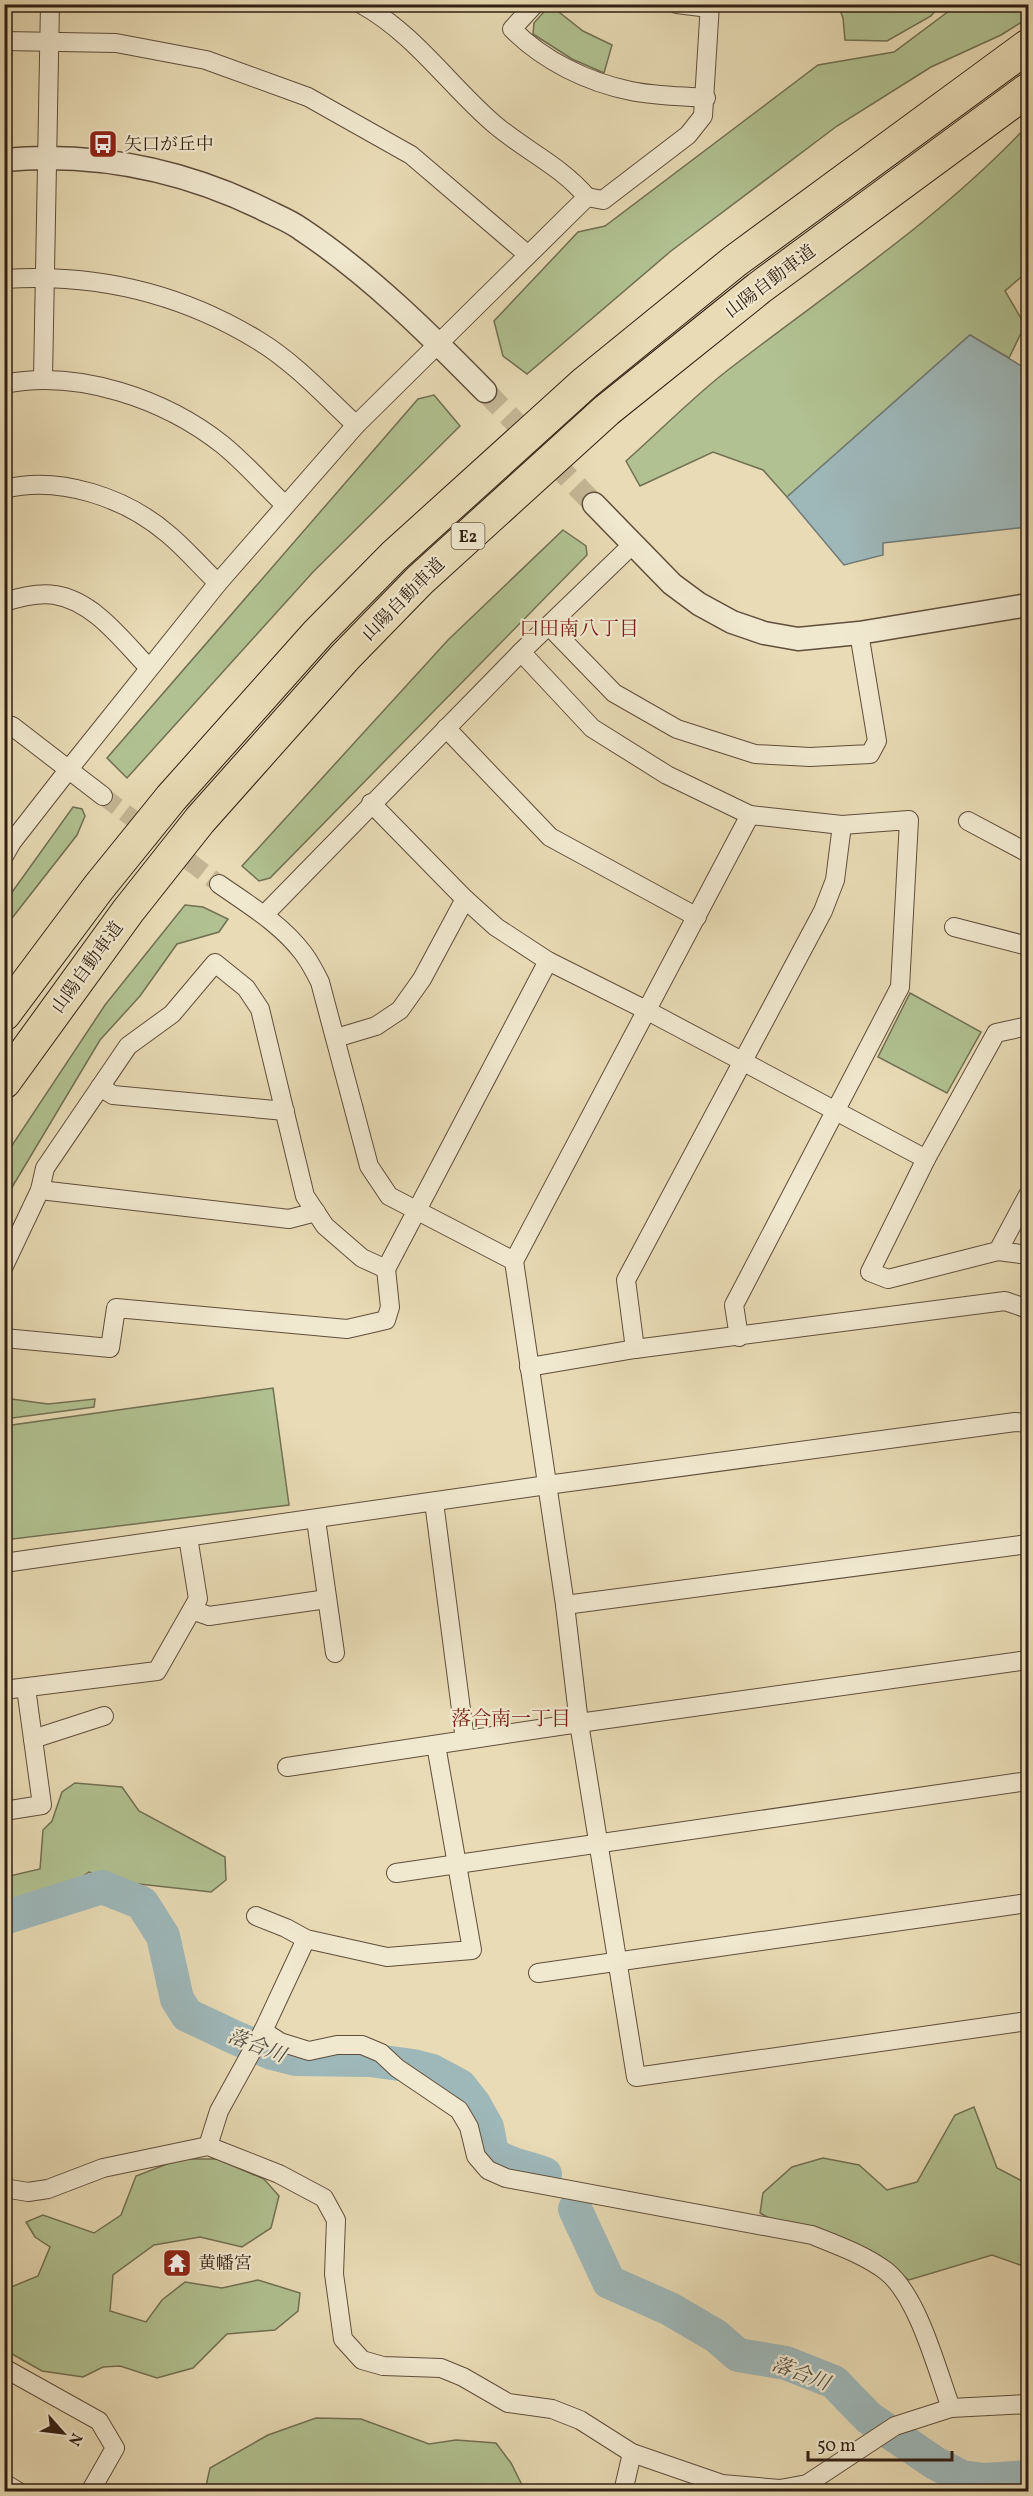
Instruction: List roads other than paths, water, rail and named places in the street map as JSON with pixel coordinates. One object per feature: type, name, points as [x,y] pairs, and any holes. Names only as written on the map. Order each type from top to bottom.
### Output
[{"type":"highway","name":"山陽自動車道","points":[[4,1014],[99,887],[171,798],[318,633],[394,556],[585,383],[735,261],[1023,50]]},
{"type":"highway","name":"山陽自動車道","points":[[4,1082],[128,911],[200,820],[345,657],[420,580],[607,410],[723,316],[1029,90]]},
{"type":"street","points":[[43,378],[50,4]]},
{"type":"street","points":[[361,4],[382,15],[494,124],[571,178],[586,196],[603,200],[688,135],[703,116],[706,98],[710,6],[677,4]]},
{"type":"street","points":[[535,4],[512,28],[528,44],[574,73],[631,91],[706,98]]},
{"type":"street","points":[[4,41],[116,42],[206,60],[308,97],[411,155],[526,254]]},
{"type":"street","points":[[4,159],[47,156],[106,160],[181,177],[235,196],[299,227],[361,272],[438,343],[485,391]]},
{"type":"street","points":[[7,846],[218,583],[356,425],[586,196]]},
{"type":"street","points":[[4,279],[46,276],[99,281],[152,293],[208,314],[260,341],[299,371],[356,425]]},
{"type":"street","points":[[4,384],[43,378],[82,384],[137,397],[185,419],[223,446],[285,506]]},
{"type":"street","points":[[4,489],[53,486],[98,495],[132,509],[168,534],[218,583]]},
{"type":"street","points":[[594,504],[672,584],[699,604],[732,622],[764,633],[798,639],[859,633],[1029,605]]},
{"type":"street","points":[[264,915],[521,652],[632,545]]},
{"type":"street","points":[[4,602],[22,596],[55,595],[85,606],[149,668]]},
{"type":"street","points":[[549,626],[614,693],[677,729],[755,754],[810,757],[870,754],[877,741],[859,633]]},
{"type":"street","points":[[521,652],[592,728],[667,776],[750,815],[842,825],[909,820],[900,987],[734,1305],[739,1337]]},
{"type":"street","points":[[4,724],[12,726],[103,796]]},
{"type":"street","points":[[446,728],[550,837],[697,917]]},
{"type":"street","points":[[371,803],[465,899],[496,927],[548,961],[646,1010],[926,1159]]},
{"type":"street","points":[[750,815],[513,1261],[565,1605],[579,1723],[636,2077],[1029,2020]]},
{"type":"street","points":[[968,821],[1029,853]]},
{"type":"street","points":[[635,1349],[626,1280],[824,912],[835,880],[842,825]]},
{"type":"street","points":[[219,884],[264,915],[305,954],[320,982],[369,1166],[390,1196],[513,1261]]},
{"type":"street","points":[[336,1038],[376,1026],[400,1010],[422,979],[465,899]]},
{"type":"street","points":[[954,927],[1029,946]]},
{"type":"street","points":[[4,1338],[110,1348],[116,1308],[347,1329],[386,1320],[390,1307],[386,1269],[548,961]]},
{"type":"street","points":[[4,1266],[40,1190],[45,1168],[128,1046],[172,1014],[215,963],[246,988],[260,1009],[305,1196],[325,1226],[362,1258],[386,1269]]},
{"type":"street","points":[[1029,1026],[996,1033],[926,1159],[870,1272],[888,1279],[998,1251],[1029,1255]]},
{"type":"street","points":[[100,1087],[113,1095],[285,1111]]},
{"type":"street","points":[[40,1190],[289,1219],[316,1212]]},
{"type":"street","points":[[998,1251],[1029,1195]]},
{"type":"street","points":[[529,1367],[635,1349],[1005,1301],[1029,1309]]},
{"type":"street","points":[[4,1563],[547,1485],[1015,1422],[1029,1423]]},
{"type":"street","points":[[434,1502],[465,1740]]},
{"type":"street","points":[[316,1520],[335,1653]]},
{"type":"street","points":[[4,1690],[157,1671],[198,1599],[188,1537]]},
{"type":"street","points":[[565,1605],[1029,1544]]},
{"type":"street","points":[[192,1610],[209,1616],[327,1599]]},
{"type":"street","points":[[287,1767],[579,1723],[1029,1660]]},
{"type":"street","points":[[4,1811],[42,1805],[26,1688]]},
{"type":"street","points":[[33,1739],[104,1716]]},
{"type":"street","points":[[256,1916],[306,1939],[387,1957],[472,1950],[436,1745]]},
{"type":"street","points":[[396,1873],[1029,1781]]},
{"type":"street","points":[[538,1973],[1029,1903]]},
{"type":"street","points":[[208,2146],[219,2111],[263,2031],[306,1939]]},
{"type":"street","points":[[263,2031],[280,2042],[309,2051],[337,2045],[362,2045],[381,2053],[397,2068],[459,2110],[469,2127],[476,2156],[488,2170],[506,2178],[812,2235],[852,2251],[887,2272],[906,2294],[918,2318],[951,2408]]},
{"type":"street","points":[[4,2188],[28,2192],[48,2189],[104,2168],[208,2146],[279,2174],[324,2198],[336,2220],[334,2274],[343,2339],[362,2360],[383,2366],[441,2368],[463,2377],[508,2403],[552,2409],[580,2420],[632,2453],[722,2484],[780,2489],[809,2488],[888,2431],[951,2408],[1029,2404]]},
{"type":"street","points":[[4,2368],[99,2421],[115,2448],[90,2492]]},
{"type":"street","points":[[623,2492],[632,2453]]},
{"type":"street","points":[[4,2483],[19,2492]]},
{"type":"water","points":[[970,335],[1028,370],[1028,527],[883,543],[883,555],[844,565],[787,497]]},
{"type":"waterway","name":"落合川","points":[[4,1918],[102,1887],[142,1903],[163,1936],[177,1999],[187,2015],[272,2053],[296,2059],[370,2060],[432,2071],[460,2086],[474,2104],[487,2127],[492,2153],[511,2163],[545,2174]]},
{"type":"waterway","name":"落合川","points":[[575,2209],[609,2282],[670,2309],[716,2336],[738,2355],[786,2363],[834,2382],[869,2418],[935,2463],[962,2477],[984,2480],[1028,2477]]},
{"type":"tunnel","points":[[485,391],[594,504]]},
{"type":"tunnel","points":[[103,796],[219,884]]},
{"type":"place","name":"矢口が丘中","points":[[103,144]]},
{"type":"place","name":"黄幡宮","points":[[177,2263]]},
{"type":"district","name":"口田南八丁目","points":[[579,628]]},
{"type":"district","name":"落合南一丁目","points":[[511,1718]]}]
